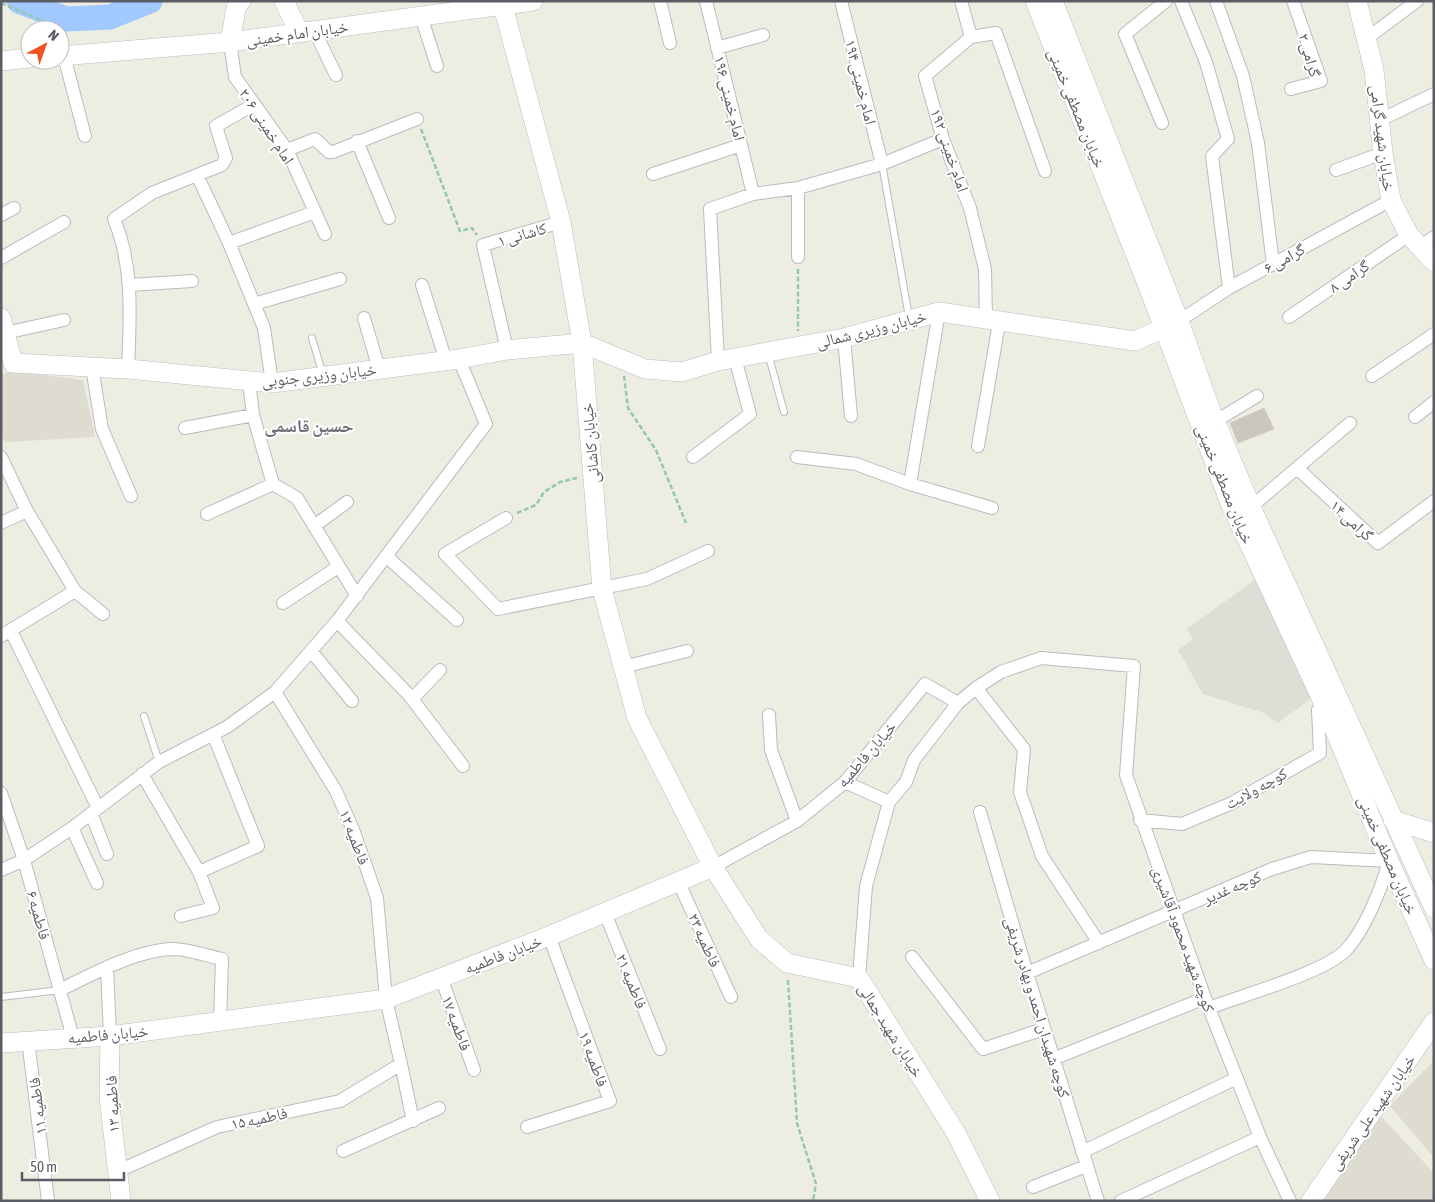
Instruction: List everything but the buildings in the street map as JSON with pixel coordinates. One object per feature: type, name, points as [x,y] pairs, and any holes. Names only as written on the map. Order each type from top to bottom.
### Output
[{"type":"street","points":[[230,42],[236,8],[241,1]]},
{"type":"street","points":[[284,1],[336,74]]},
{"type":"street","name":"خیابان امام خمینی","points":[[70,55],[230,42],[531,1]]},
{"type":"street","points":[[660,1],[670,42]]},
{"type":"street","name":"امام خمینی ۱۹۶","points":[[706,1],[753,194]]},
{"type":"street","name":"امام خمینی ۱۹۴","points":[[841,1],[882,164]]},
{"type":"street","points":[[961,1],[971,37],[996,33],[1045,171]]},
{"type":"street","name":"خیابان مصطفی خمینی","points":[[1035,1],[1172,325],[1216,421],[1251,507],[1433,907]]},
{"type":"street","name":"خیابان مصطفی خمینی","points":[[1053,1],[1172,325],[1230,503],[1322,702],[1389,861],[1434,960]]},
{"type":"street","points":[[1162,123],[1125,34],[1166,1]]},
{"type":"street","points":[[1181,1],[1206,62],[1228,139],[1212,156],[1229,288]]},
{"type":"street","points":[[1216,1],[1242,76],[1258,143],[1273,264]]},
{"type":"street","name":"گرامی ۲","points":[[1291,89],[1321,81],[1293,1]]},
{"type":"street","name":"خیابان شهید گرامی","points":[[1357,1],[1374,70],[1383,153],[1391,200],[1421,240],[1434,262]]},
{"type":"street","points":[[1366,39],[1416,1]]},
{"type":"street","name":"خیابان کاشانی","points":[[503,6],[561,222],[582,343],[602,589],[637,718],[713,866]]},
{"type":"street","points":[[421,16],[438,66]]},
{"type":"street","points":[[717,48],[763,35]]},
{"type":"street","name":"امام خمینی ۱۹۲","points":[[971,37],[925,76],[943,139],[970,208],[985,269],[993,322],[978,446]]},
{"type":"street","name":"امام خمینی ۲۰۶","points":[[230,42],[235,77],[287,150],[325,234]]},
{"type":"street","points":[[1,61],[20,59]]},
{"type":"street","points":[[66,70],[85,136]]},
{"type":"street","points":[[1380,120],[1434,94]]},
{"type":"street","points":[[128,369],[130,284],[122,239],[114,219],[152,193],[222,165],[225,162],[216,126],[253,104]]},
{"type":"street","points":[[287,150],[315,139],[329,152],[333,152],[417,119]]},
{"type":"street","points":[[693,457],[750,414],[726,359],[710,209],[753,194],[798,188],[882,164],[943,139]]},
{"type":"street","points":[[357,141],[390,218]]},
{"type":"street","points":[[653,174],[741,145]]},
{"type":"street","points":[[1336,170],[1383,153]]},
{"type":"street","points":[[197,175],[229,243],[264,328],[272,383]]},
{"type":"street","points":[[798,188],[798,257]]},
{"type":"street","name":"گرامی ۶","points":[[1172,325],[1229,288],[1391,200]]},
{"type":"street","points":[[1,215],[14,208]]},
{"type":"street","points":[[229,243],[315,212]]},
{"type":"street","points":[[1,258],[64,222]]},
{"type":"street","name":"کاشانی ۱","points":[[482,245],[561,222]]},
{"type":"street","name":"گرامی ۸","points":[[1288,316],[1421,240]]},
{"type":"street","points":[[482,245],[507,350]]},
{"type":"street","points":[[254,304],[340,278]]},
{"type":"street","points":[[130,284],[192,281]]},
{"type":"street","points":[[1,870],[24,860],[72,828],[159,762],[227,727],[275,692],[357,596],[486,424],[453,360],[422,285]]},
{"type":"street","points":[[910,484],[939,312]]},
{"type":"street","name":"خیابان وزیری شمالی","points":[[582,343],[645,369],[682,372],[726,359],[844,338],[939,312],[993,322],[1135,341],[1172,325]]},
{"type":"street","points":[[364,318],[379,369]]},
{"type":"street","points":[[3,325],[64,320]]},
{"type":"street","name":"خیابان وزیری جنوبی","points":[[3,325],[7,365],[128,369],[272,383],[453,360],[507,350],[582,343]]},
{"type":"street","points":[[1372,376],[1434,334]]},
{"type":"street","points":[[844,338],[851,416]]},
{"type":"street","points":[[92,367],[102,429],[132,496]]},
{"type":"street","points":[[249,381],[253,415],[273,484],[297,498],[357,596]]},
{"type":"street","points":[[1216,421],[1257,396]]},
{"type":"street","points":[[1414,417],[1434,402]]},
{"type":"street","points":[[185,428],[253,415]]},
{"type":"street","points":[[1251,507],[1350,423]]},
{"type":"street","points":[[1,457],[27,512],[75,591],[103,614]]},
{"type":"street","points":[[797,457],[856,464],[910,484],[992,508]]},
{"type":"street","name":"گرامی ۱۴","points":[[1297,468],[1378,543],[1434,501]]},
{"type":"street","points":[[207,514],[273,484]]},
{"type":"street","points":[[314,526],[347,502]]},
{"type":"street","points":[[1,523],[27,512]]},
{"type":"street","points":[[506,518],[445,554],[498,609],[523,602],[602,589],[647,579],[708,551]]},
{"type":"street","points":[[386,556],[457,620]]},
{"type":"street","points":[[283,603],[338,566]]},
{"type":"street","points":[[75,591],[6,633],[94,811],[107,854]]},
{"type":"street","points":[[337,621],[412,699],[463,766]]},
{"type":"street","points":[[311,651],[352,701]]},
{"type":"street","points":[[623,667],[687,651]]},
{"type":"street","name":"کوچه شهید محمود آقاشیری","points":[[976,688],[1001,672],[1041,658],[1134,666],[1126,775],[1140,820],[1207,1003],[1260,1137],[1290,1201]]},
{"type":"street","points":[[412,699],[440,670]]},
{"type":"street","name":"خیابان فاطمیه","points":[[1,1043],[110,1036],[386,999],[549,936],[678,883],[713,866],[797,821],[845,782],[926,684],[958,703]]},
{"type":"street","points":[[859,978],[866,886],[889,802],[906,782],[914,760],[958,703],[976,688],[1024,749],[1020,792],[1042,856],[1099,943]]},
{"type":"street","name":"فاطمیه ۱۲","points":[[275,692],[336,791],[354,832],[377,898],[386,999]]},
{"type":"street","name":"کوچه ولایت","points":[[1140,820],[1182,824],[1232,803],[1320,753],[1318,710],[1322,702]]},
{"type":"street","points":[[768,715],[771,750],[797,821]]},
{"type":"street","points":[[199,872],[258,846],[213,734]]},
{"type":"street","points":[[142,774],[199,872],[213,908],[181,916]]},
{"type":"street","points":[[845,782],[889,802]]},
{"type":"street","name":"فاطمیه ۶","points":[[1,793],[24,860],[73,1038]]},
{"type":"street","name":"کوچه شهیدان احمد و بهادر شریفی","points":[[980,812],[1027,973],[1098,1201]]},
{"type":"street","points":[[1393,820],[1434,833]]},
{"type":"street","points":[[72,828],[97,883]]},
{"type":"street","name":"کوچه غدیر","points":[[1027,973],[1272,869],[1311,857],[1389,861]]},
{"type":"street","points":[[1053,1058],[1207,1003],[1322,967],[1346,950],[1382,888],[1389,861]]},
{"type":"street","name":"خیابان شهید جمالی","points":[[713,866],[759,939],[787,963],[859,978],[956,1134],[990,1201]]},
{"type":"street","name":"فاطمیه ۲۳","points":[[678,883],[731,997]]},
{"type":"street","name":"فاطمیه ۲۱","points":[[605,913],[660,1049]]},
{"type":"street","name":"فاطمیه ۱۹","points":[[527,1128],[610,1101],[549,936]]},
{"type":"street","points":[[60,990],[107,967],[147,954],[173,949],[222,959],[220,1022]]},
{"type":"street","points":[[912,956],[983,1048],[1044,1029]]},
{"type":"street","points":[[107,967],[110,1036]]},
{"type":"street","name":"فاطمیه ۱۷","points":[[441,977],[474,1070]]},
{"type":"street","points":[[386,999],[413,1121]]},
{"type":"street","name":"خیابان شهید علی شریفی","points":[[1310,1201],[1434,1022]]},
{"type":"street","name":"فاطمیه ۱۳","points":[[110,1036],[109,1097],[116,1172],[121,1201]]},
{"type":"street","name":"فاطمیه ۱۱","points":[[28,1040],[48,1201]]},
{"type":"street","name":"فاطمیه ۱۵","points":[[116,1172],[217,1126],[340,1101],[401,1064]]},
{"type":"street","points":[[1082,1152],[1237,1078]]},
{"type":"street","points":[[342,1150],[413,1121],[439,1108]]},
{"type":"street","points":[[1121,1201],[1260,1137]]},
{"type":"street","points":[[1033,1187],[1086,1166]]},
{"type":"lane","points":[[882,164],[910,321]]},
{"type":"lane","points":[[312,338],[323,376]]},
{"type":"lane","points":[[768,352],[784,412]]},
{"type":"lane","points":[[144,716],[159,762]]},
{"type":"lane","points":[[1,997],[60,990]]},
{"type":"path","points":[[1,3],[41,20]]},
{"type":"path","points":[[417,119],[460,231],[472,228],[482,245]]},
{"type":"path","points":[[798,257],[798,347]]},
{"type":"path","points":[[623,360],[628,408],[656,450],[686,523]]},
{"type":"path","points":[[506,518],[536,505],[544,492],[560,482],[579,477],[580,485]]},
{"type":"path","points":[[787,963],[796,1086],[796,1123],[816,1184],[812,1201]]},
{"type":"shaded area","points":[[12,371],[83,380],[95,437],[5,442],[1,434],[1,375]]},
{"type":"shaded area","points":[[1264,573],[1324,689],[1278,723],[1264,713],[1203,694],[1178,650],[1193,639],[1187,629]]},
{"type":"shaded area","points":[[1434,1060],[1434,1158],[1390,1106]]},
{"type":"shaded area","points":[[1380,1115],[1434,1173],[1434,1201],[1322,1201]]},
{"type":"waterway","points":[[19,1],[66,19],[110,17],[150,1]]},
{"type":"district","name":"حسین قاسمی","points":[[309,426]]}]
